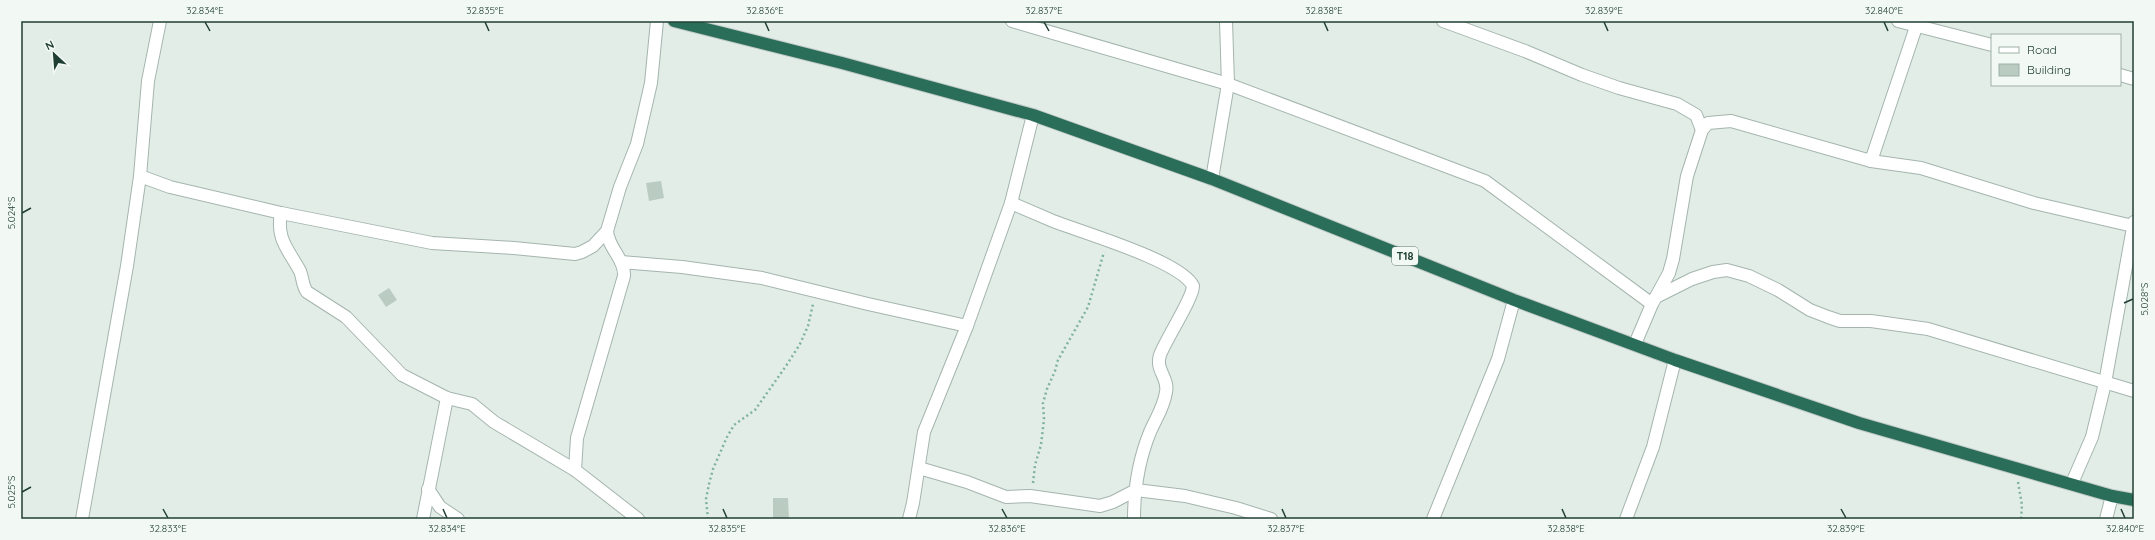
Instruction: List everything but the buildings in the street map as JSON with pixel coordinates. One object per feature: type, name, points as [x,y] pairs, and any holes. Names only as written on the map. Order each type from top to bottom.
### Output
[{"type":"highway","name":"T18","points":[[674,21],[850,65],[1033,115],[1212,179],[1514,300],[1675,360],[1858,423],[2072,483],[2112,496],[2134,500]]},
{"type":"street","points":[[82,519],[127,266],[140,176],[148,81],[160,21]]},
{"type":"street","points":[[140,176],[170,187],[281,213],[432,243],[514,248],[575,254],[593,246],[607,231],[620,187],[641,131],[651,83],[657,21]]},
{"type":"street","points":[[1012,21],[1228,84],[1485,181],[1654,301]]},
{"type":"street","points":[[1212,179],[1228,84],[1226,21]]},
{"type":"street","points":[[1443,21],[1525,50],[1582,75],[1619,88],[1677,104],[1696,115],[1702,130]]},
{"type":"street","points":[[1898,21],[1991,46]]},
{"type":"street","points":[[1871,161],[1916,27]]},
{"type":"street","points":[[2121,75],[2134,79]]},
{"type":"street","points":[[909,519],[924,432],[967,326],[1011,203],[1033,115]]},
{"type":"street","points":[[1635,344],[1654,301],[1669,273],[1673,259],[1687,176],[1702,130],[1708,123],[1732,121],[1871,161],[1921,168],[2034,203],[2133,224],[2121,301],[2105,383],[2092,437],[2072,483]]},
{"type":"street","points":[[1011,203],[1052,220],[1152,257],[1186,278],[1193,286],[1160,355],[1159,368],[1166,381],[1166,392],[1162,408],[1145,447],[1137,476],[1134,519]]},
{"type":"street","points":[[281,213],[278,227],[283,244],[301,273],[303,287],[307,292],[346,317],[402,375],[447,398],[472,404],[494,422],[575,470],[638,519]]},
{"type":"street","points":[[575,470],[577,438],[624,276],[621,262],[609,240],[607,231]]},
{"type":"street","points":[[621,262],[682,267],[762,278],[967,326]]},
{"type":"street","points":[[1654,301],[1692,279],[1713,272],[1728,270],[1749,276],[1778,290],[1810,310],[1840,321],[1871,321],[1928,329],[2134,391]]},
{"type":"street","points":[[1434,519],[1498,359],[1514,300]]},
{"type":"street","points":[[1626,519],[1653,447],[1675,360]]},
{"type":"street","points":[[423,519],[447,398]]},
{"type":"street","points":[[919,468],[967,482],[1006,497],[1030,496],[1100,506],[1113,502],[1136,490],[1185,496],[1236,508],[1271,519]]},
{"type":"street","points":[[428,489],[440,507],[458,519]]},
{"type":"street","points":[[2106,519],[2112,496]]},
{"type":"path","points":[[1030,496],[1035,465],[1041,445],[1044,419],[1043,403],[1047,389],[1058,360],[1084,317],[1108,240]]},
{"type":"path","points":[[708,519],[706,499],[709,484],[713,469],[727,437],[734,425],[755,410],[800,344],[808,326],[816,291]]},
{"type":"path","points":[[2016,467],[2022,505],[2021,519]]}]
